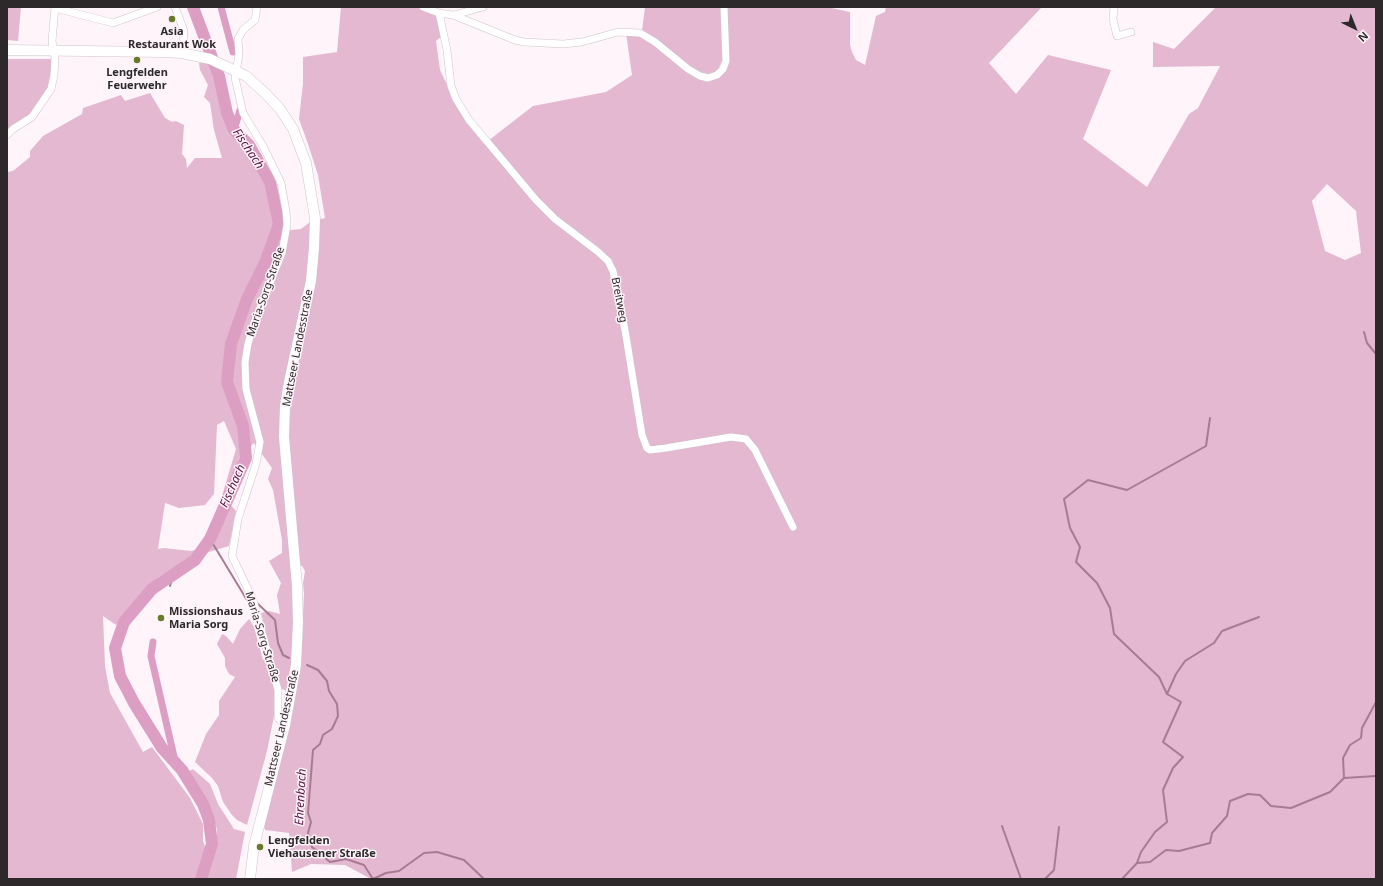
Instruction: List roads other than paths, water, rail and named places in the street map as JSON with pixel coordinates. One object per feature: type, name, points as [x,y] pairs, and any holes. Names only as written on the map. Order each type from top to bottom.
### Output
[{"type":"main road","name":"Mattseer Landesstraße","points":[[7,50],[182,52],[224,64],[236,70],[266,94],[280,109],[293,129],[306,163],[315,218],[311,281],[285,406],[284,437],[298,622],[296,665],[285,725],[255,839],[250,879]]},
{"type":"street","points":[[7,136],[13,129],[32,117],[51,89],[55,63],[52,41],[55,7],[113,23],[157,7]]},
{"type":"street","points":[[175,7],[184,31],[182,52]]},
{"type":"street","name":"Maria-Sorg-Straße","points":[[257,7],[255,20],[240,34],[239,55],[235,78],[243,113],[276,171],[284,196],[287,225],[282,253],[254,323],[245,362],[246,389],[260,442],[256,464],[238,519],[232,556],[253,600],[278,690],[278,718],[285,725]]},
{"type":"street","points":[[423,7],[439,13],[453,15],[515,40],[524,42],[564,44],[582,42],[618,32],[640,33],[655,42],[688,69],[700,76],[708,78],[717,74],[723,69],[726,62],[724,7]]},
{"type":"street","points":[[453,15],[483,7]]},
{"type":"street","points":[[1114,7],[1113,19],[1117,36],[1131,32]]},
{"type":"street","name":"Breitweg","points":[[439,13],[447,50],[451,86],[456,99],[469,120],[536,200],[555,219],[597,251],[608,262],[613,271],[625,330],[642,435],[647,448],[650,450],[666,448],[731,437],[746,439],[755,450],[793,527]]},
{"type":"waterway","name":"Fischach","points":[[193,7],[219,76],[227,113],[234,130],[249,145],[270,182],[279,224],[265,263],[247,299],[231,344],[227,382],[243,426],[246,458],[210,539],[195,560],[152,589],[124,622],[115,648],[120,676],[134,703],[162,748],[182,770],[203,804],[209,820],[212,844],[201,879]]},
{"type":"waterway","points":[[221,7],[233,52]]},
{"type":"waterway","points":[[234,130],[240,110]]},
{"type":"waterway","points":[[1364,332],[1367,343],[1376,354]]},
{"type":"waterway","points":[[1137,863],[1141,852],[1155,832],[1167,822],[1163,790],[1173,768],[1183,757],[1163,742],[1181,702],[1167,694],[1159,677],[1114,634],[1110,608],[1097,583],[1076,562],[1080,547],[1070,528],[1064,499],[1088,480],[1127,490],[1206,446],[1210,418]]},
{"type":"waterway","name":"Ehrenbach","points":[[210,539],[250,605],[258,604],[275,620],[278,643],[283,655],[289,658]]},
{"type":"waterway","name":"Fischach","points":[[170,586],[174,573]]},
{"type":"waterway","points":[[1167,694],[1176,674],[1185,661],[1214,643],[1222,631],[1259,617]]},
{"type":"waterway","points":[[153,642],[151,656],[175,761]]},
{"type":"waterway","name":"Ehrenbach","points":[[307,665],[318,670],[327,681],[329,691],[337,704],[338,716],[332,729],[323,735],[320,744],[313,750],[308,813],[311,822],[308,833],[312,847],[330,862],[346,859],[364,865],[373,879],[386,873],[399,871],[424,853],[437,852],[464,860],[484,879]]},
{"type":"waterway","points":[[1122,879],[1137,863],[1150,862],[1166,850],[1179,851],[1210,843],[1212,833],[1227,816],[1230,801],[1248,794],[1260,795],[1271,806],[1291,808],[1330,792],[1344,778],[1343,758],[1350,745],[1361,738],[1362,728],[1376,702]]},
{"type":"waterway","points":[[1344,778],[1376,776]]},
{"type":"waterway","points":[[1002,826],[1021,879]]},
{"type":"waterway","points":[[1045,879],[1054,870],[1059,827]]},
{"type":"place","name":"Asia Restaurant Wok","points":[[172,19]]},
{"type":"place","name":"Lengfelden Feuerwehr","points":[[137,60]]},
{"type":"place","name":"Missionshaus Maria Sorg","points":[[161,618]]},
{"type":"place","name":"Lengfelden Viehausener Straße","points":[[260,847]]}]
